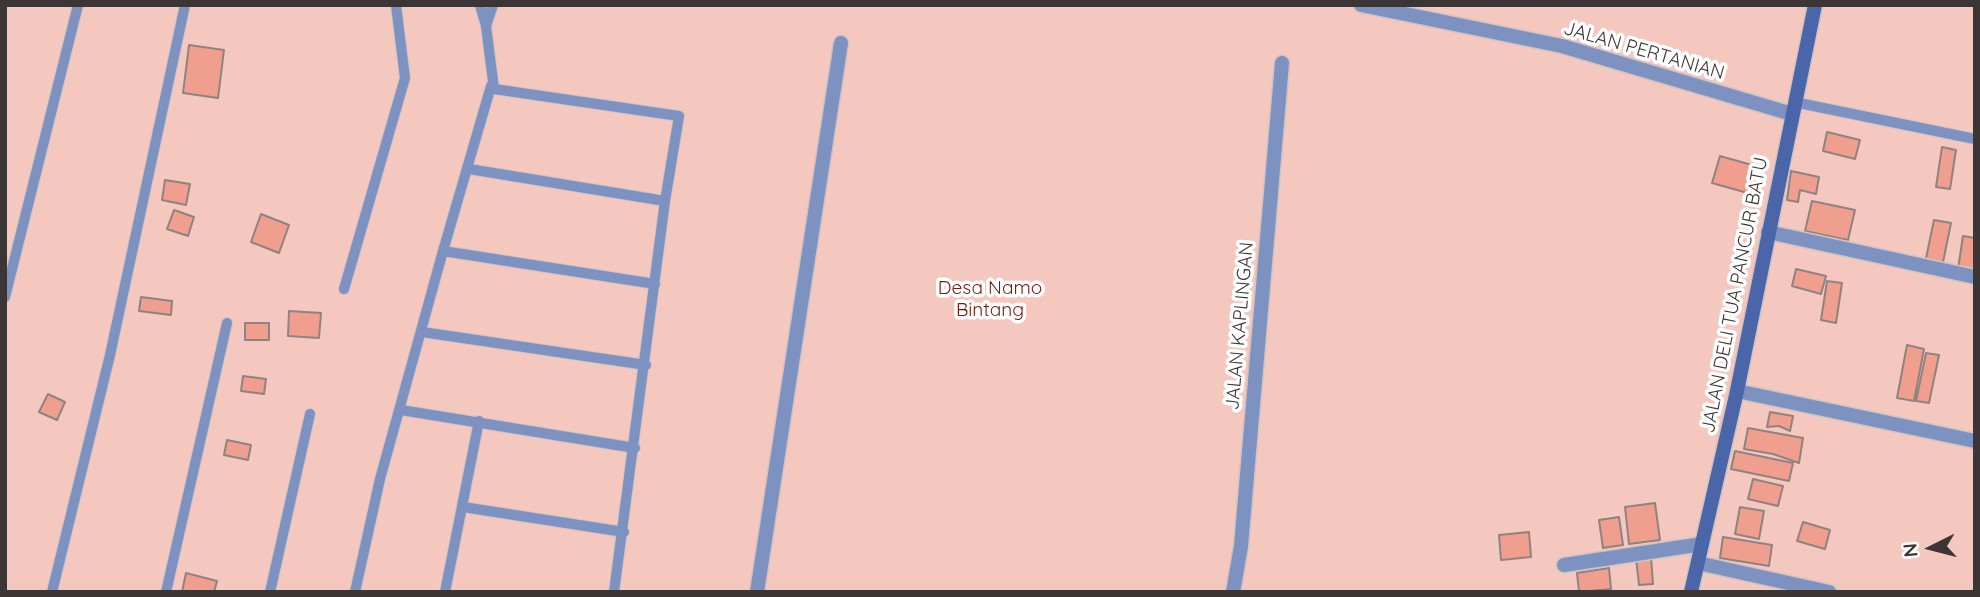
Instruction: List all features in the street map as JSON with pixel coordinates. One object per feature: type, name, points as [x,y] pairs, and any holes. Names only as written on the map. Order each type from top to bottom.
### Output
[{"type":"main road","name":"JALAN DELI TUA PANCUR BATU","points":[[1691,592],[1737,391],[1815,5]]},
{"type":"street","name":"JALAN PERTANIAN","points":[[1361,5],[1562,46],[1793,108]]},
{"type":"street","points":[[757,592],[841,43]]},
{"type":"street","name":"JALAN KAPLINGAN","points":[[1233,592],[1241,546],[1282,63]]},
{"type":"street","points":[[1768,232],[1975,277]]},
{"type":"street","points":[[1737,391],[1975,440]]},
{"type":"street","points":[[1564,565],[1702,544]]},
{"type":"street","points":[[1698,564],[1829,592]]},
{"type":"lane","points":[[5,297],[78,5]]},
{"type":"lane","points":[[52,592],[110,355],[186,5]]},
{"type":"lane","points":[[344,289],[405,78],[396,5]]},
{"type":"lane","points":[[480,5],[486,26],[494,89]]},
{"type":"lane","points":[[486,26],[493,5]]},
{"type":"lane","points":[[355,592],[380,479],[491,86],[494,89],[679,116],[665,201],[646,365],[614,592]]},
{"type":"lane","points":[[1793,108],[1975,139]]},
{"type":"lane","points":[[469,169],[665,201]]},
{"type":"lane","points":[[443,251],[655,284]]},
{"type":"lane","points":[[166,592],[227,323]]},
{"type":"lane","points":[[422,332],[646,365]]},
{"type":"lane","points":[[401,410],[635,448]]},
{"type":"lane","points":[[270,592],[310,414]]},
{"type":"lane","points":[[445,592],[480,421]]},
{"type":"lane","points":[[463,507],[624,532]]},
{"type":"green space","name":"Desa Namo Bintang","points":[[5,5],[1975,5],[1975,592],[5,592]]},
{"type":"building","points":[[189,45],[224,50],[218,98],[183,93]]},
{"type":"building","points":[[1827,132],[1860,140],[1855,159],[1823,151]]},
{"type":"building","points":[[1942,147],[1956,150],[1950,189],[1936,187]]},
{"type":"building","points":[[1720,156],[1759,167],[1751,194],[1712,183]]},
{"type":"building","points":[[1791,171],[1819,177],[1816,194],[1800,190],[1798,202],[1787,200]]},
{"type":"building","points":[[165,180],[190,184],[186,205],[162,200]]},
{"type":"building","points":[[1812,201],[1855,210],[1848,240],[1805,231]]},
{"type":"building","points":[[174,210],[194,217],[188,236],[167,229]]},
{"type":"building","points":[[261,214],[289,225],[279,253],[251,242]]},
{"type":"building","points":[[1934,220],[1951,223],[1942,267],[1925,263]]},
{"type":"building","points":[[1963,236],[1975,238],[1974,271],[1958,269]]},
{"type":"building","points":[[1796,269],[1826,276],[1821,294],[1792,286]]},
{"type":"building","points":[[1827,281],[1842,283],[1836,323],[1821,320]]},
{"type":"building","points":[[141,297],[172,301],[171,315],[139,311]]},
{"type":"building","points":[[289,311],[321,313],[319,338],[288,336]]},
{"type":"building","points":[[245,323],[269,323],[269,340],[245,340]]},
{"type":"building","points":[[1907,345],[1924,349],[1914,401],[1897,398]]},
{"type":"building","points":[[1926,353],[1939,355],[1929,403],[1916,401]]},
{"type":"building","points":[[243,376],[266,379],[264,394],[241,391]]},
{"type":"building","points":[[48,394],[65,402],[57,420],[39,412]]},
{"type":"building","points":[[1770,412],[1793,416],[1790,431],[1779,426],[1767,427]]},
{"type":"building","points":[[1748,428],[1803,438],[1799,463],[1773,454],[1744,449]]},
{"type":"building","points":[[227,440],[251,445],[248,460],[224,455]]},
{"type":"building","points":[[1735,451],[1793,463],[1789,481],[1731,469]]},
{"type":"building","points":[[1753,479],[1783,486],[1778,506],[1748,499]]},
{"type":"building","points":[[1655,503],[1660,540],[1629,544],[1625,507]]},
{"type":"building","points":[[1740,507],[1764,511],[1759,539],[1735,534]]},
{"type":"building","points":[[1619,517],[1623,545],[1603,548],[1599,520]]},
{"type":"building","points":[[1803,522],[1830,530],[1825,549],[1797,541]]},
{"type":"building","points":[[1529,532],[1531,557],[1501,560],[1499,535]]},
{"type":"building","points":[[1723,537],[1772,545],[1769,566],[1720,558]]},
{"type":"building","points":[[1651,556],[1653,584],[1639,585],[1636,558]]},
{"type":"building","points":[[1609,568],[1611,589],[1579,592],[1577,573]]},
{"type":"building","points":[[186,573],[217,581],[214,592],[182,592]]}]
